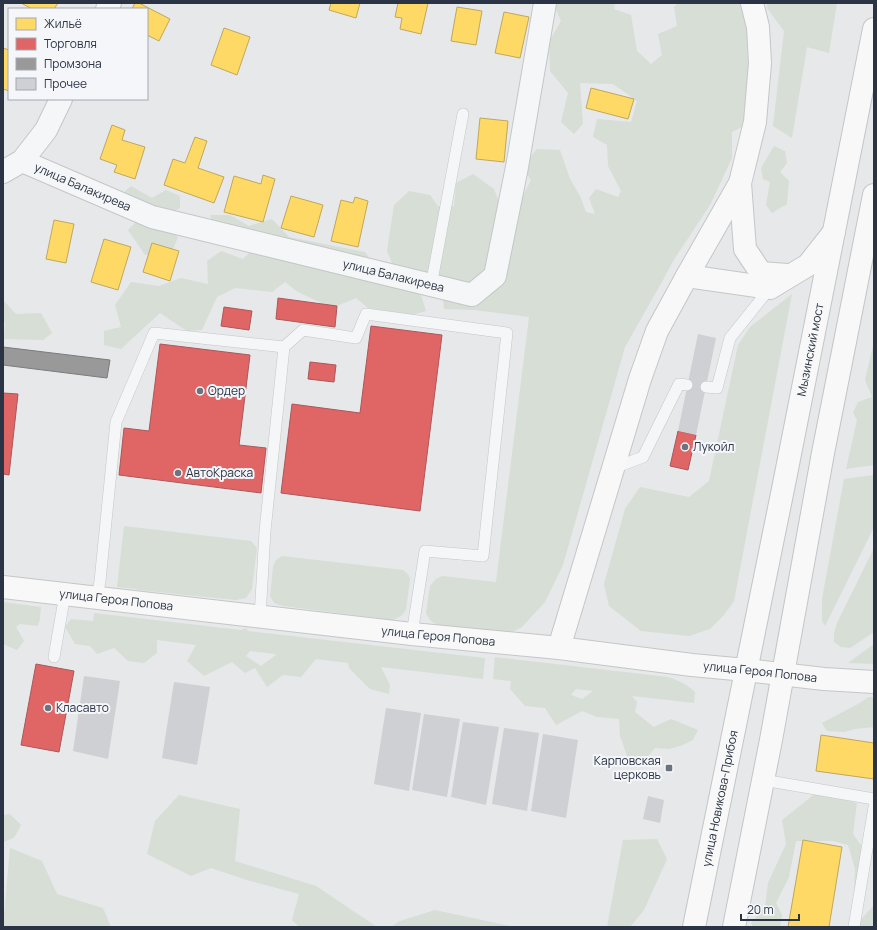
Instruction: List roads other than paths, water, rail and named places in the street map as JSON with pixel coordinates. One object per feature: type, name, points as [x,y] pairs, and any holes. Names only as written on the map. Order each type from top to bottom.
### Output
[{"type":"street","name":"улица Балакирева","points":[[22,161],[152,217],[472,296],[495,276],[517,167],[545,3]]},
{"type":"street","points":[[559,648],[640,379],[657,331],[686,276],[740,183],[755,122],[760,62],[758,27],[752,3]]},
{"type":"street","name":"Мызинский мост","points":[[746,670],[874,29]]},
{"type":"street","points":[[3,172],[22,161],[46,130],[61,100]]},
{"type":"street","points":[[740,183],[745,249],[761,273],[790,276]]},
{"type":"street","points":[[734,927],[763,780],[823,452],[874,195]]},
{"type":"street","points":[[686,276],[770,288],[808,265],[834,232]]},
{"type":"street","name":"улица Героя Попова","points":[[3,587],[412,634],[559,648],[782,675],[874,682]]},
{"type":"street","name":"улица Новикова-Прибоя","points":[[694,927],[746,670]]},
{"type":"lane","points":[[431,286],[464,114]]},
{"type":"lane","points":[[706,387],[717,388],[730,338],[770,288]]},
{"type":"lane","points":[[260,617],[265,531],[284,347],[303,330],[356,338],[366,314],[507,333],[483,556],[425,551],[412,634]]},
{"type":"lane","points":[[97,598],[116,422],[154,333],[284,347]]},
{"type":"lane","points":[[614,468],[643,457],[679,384],[687,385]]},
{"type":"lane","points":[[54,657],[65,594]]},
{"type":"lane","points":[[763,780],[874,799]]},
{"type":"lane","points":[[854,927],[874,807]]},
{"type":"place","name":"Ордер","points":[[200,391]]},
{"type":"place","name":"Лукойл","points":[[685,447]]},
{"type":"place","name":"АвтоКраска","points":[[178,473]]},
{"type":"place","name":"Класавто","points":[[48,708]]},
{"type":"place","name":"Карповская церковь","points":[[669,768]]}]
